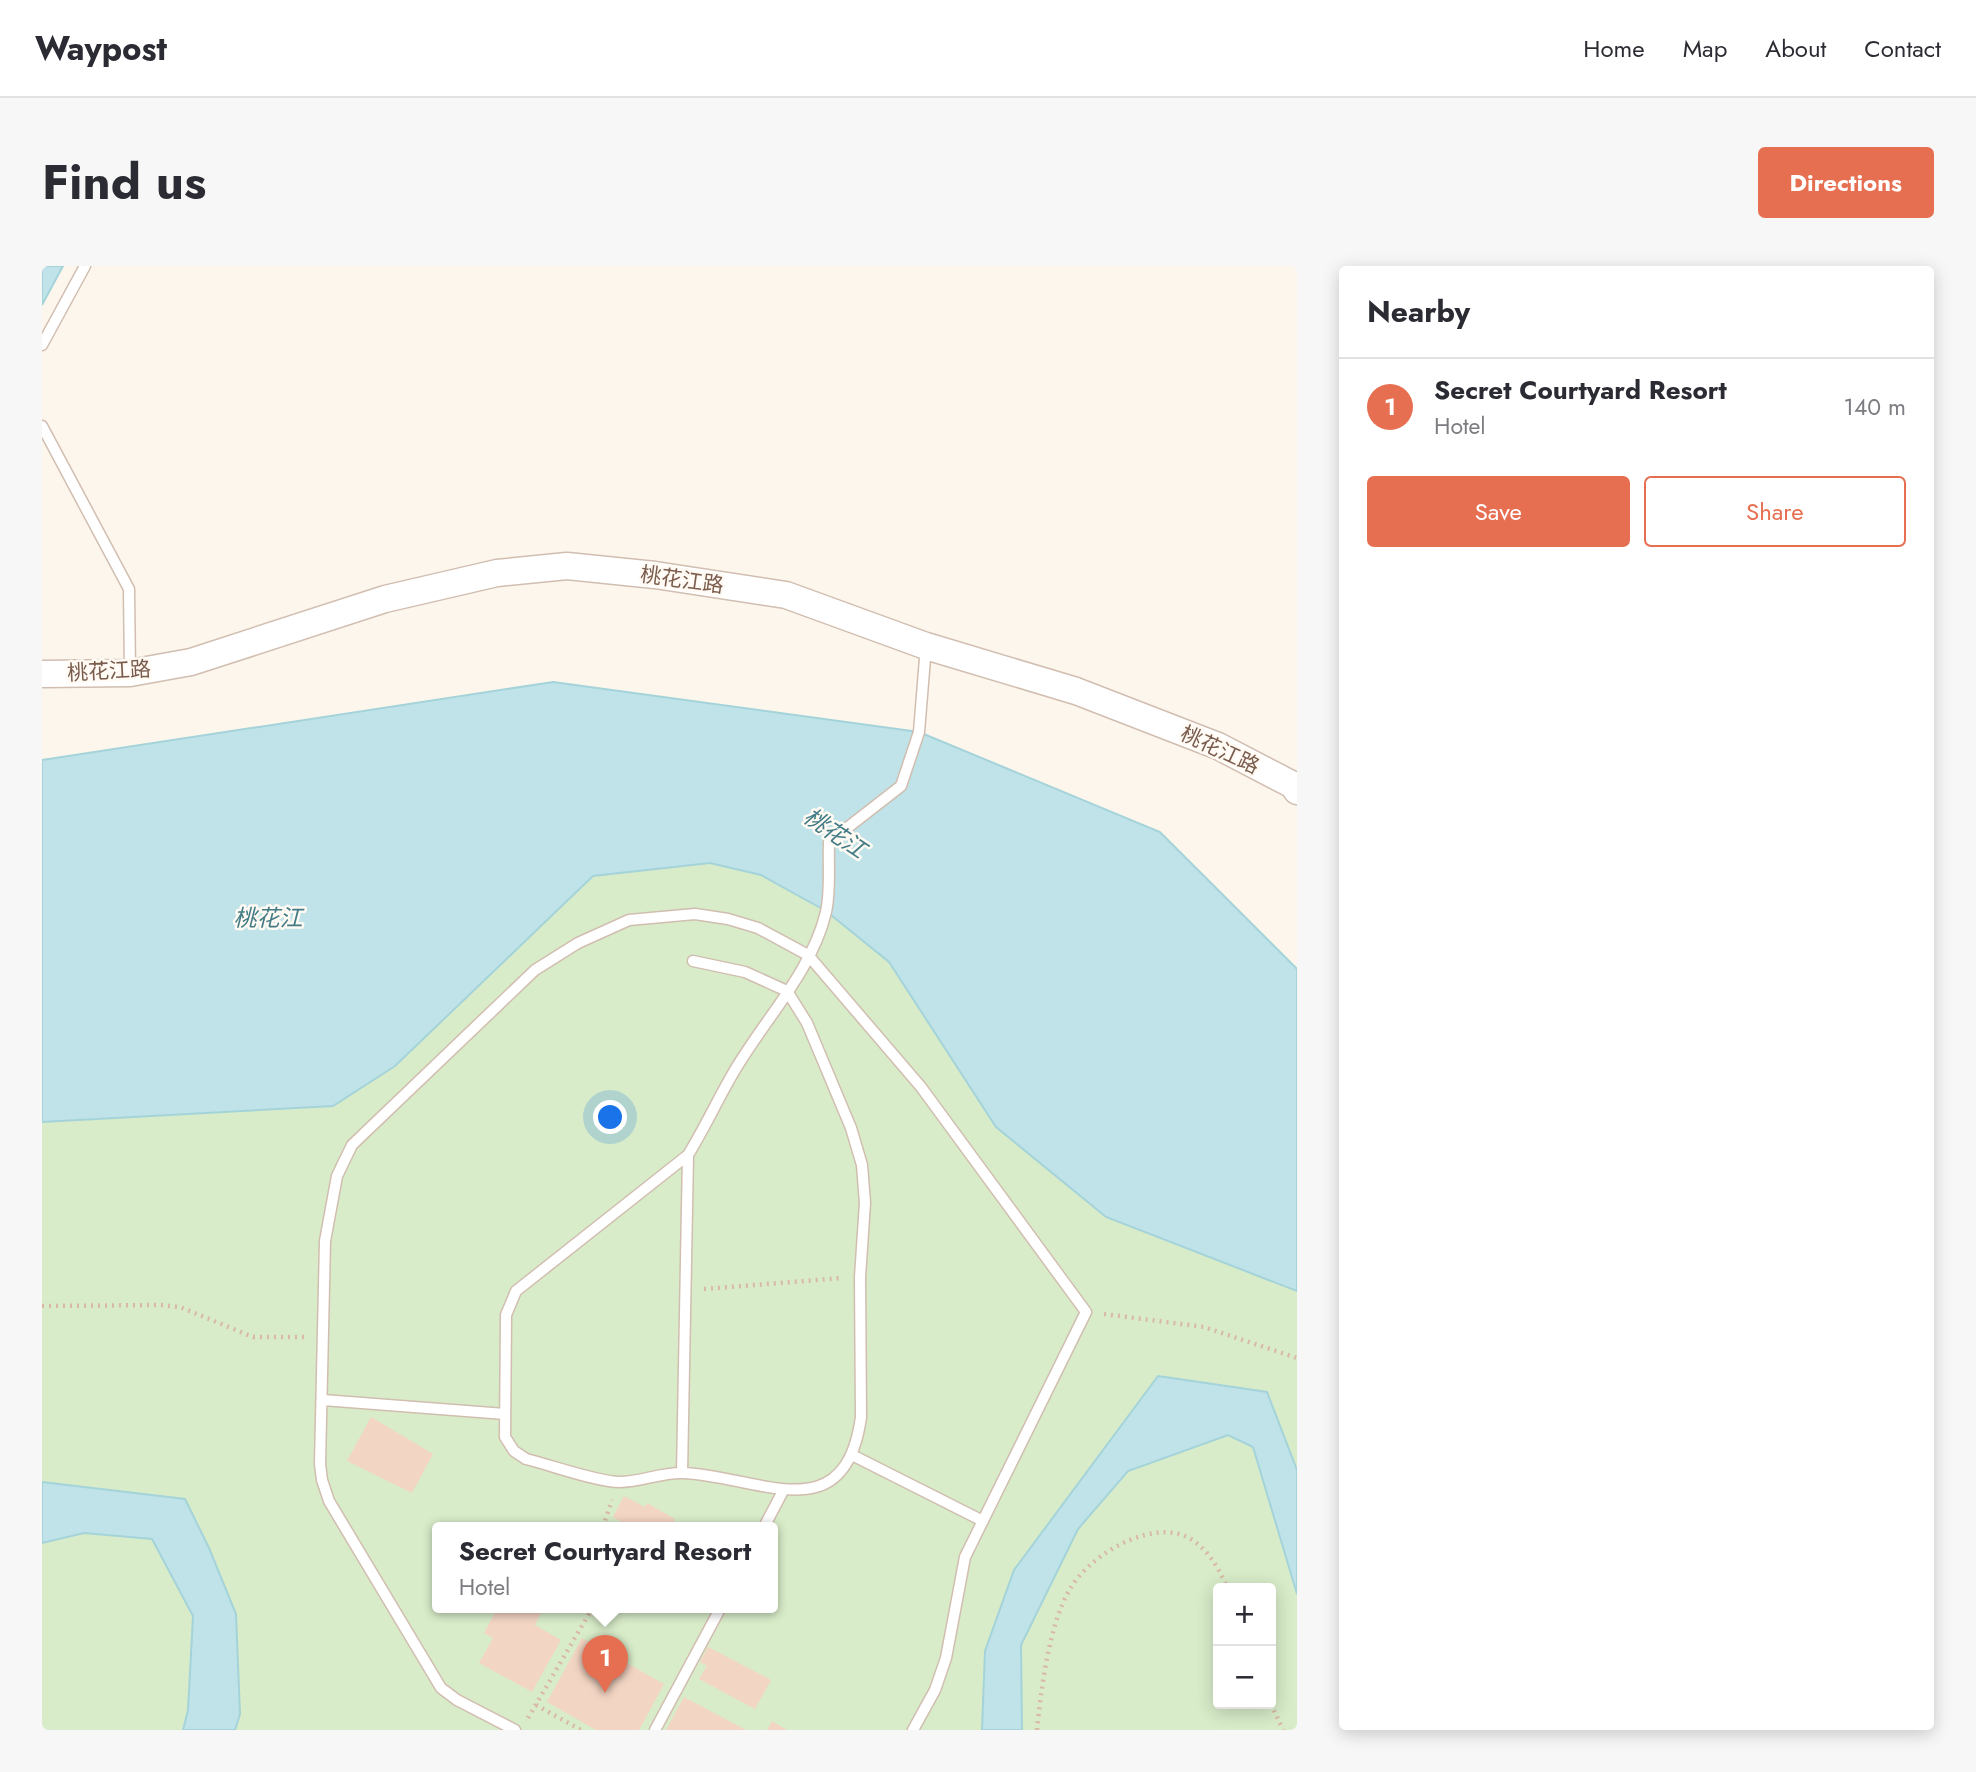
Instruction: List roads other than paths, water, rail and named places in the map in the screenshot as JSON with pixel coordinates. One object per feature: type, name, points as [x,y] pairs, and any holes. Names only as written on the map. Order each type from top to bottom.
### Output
[{"type":"street","name":"桃花江路","points":[[42,674],[130,673],[191,662],[385,599],[497,573],[568,566],[655,575],[786,595],[926,646],[1076,691],[1218,746],[1293,785],[1297,791]]},
{"type":"lane","points":[[42,345],[85,266]]},
{"type":"lane","points":[[42,426],[129,589],[130,673]]},
{"type":"lane","points":[[693,961],[746,972],[787,991],[807,1023],[851,1128],[862,1166],[865,1203],[860,1277],[863,1396],[858,1436],[852,1455],[836,1478],[826,1484],[783,1491],[682,1473],[618,1482],[520,1456],[505,1437],[506,1315],[516,1291],[688,1155],[732,1074],[787,991],[808,955],[826,911],[829,842],[901,786],[919,732],[926,646]]},
{"type":"lane","points":[[515,1730],[457,1700],[442,1688],[329,1501],[320,1464],[325,1336],[322,1277],[327,1228],[337,1176],[352,1144],[535,970],[578,943],[629,920],[695,914],[758,928],[808,955],[921,1087],[1086,1312],[965,1557],[940,1676],[913,1730]]},
{"type":"lane","points":[[682,1473],[688,1155]]},
{"type":"lane","points":[[323,1400],[505,1414]]},
{"type":"lane","points":[[852,1455],[983,1521]]},
{"type":"lane","points":[[767,1522],[783,1491]]},
{"type":"lane","points":[[655,1730],[718,1613]]},
{"type":"water","points":[[42,266],[63,266],[42,305]]},
{"type":"water","name":"桃花江","points":[[553,682],[919,732],[1160,832],[1297,969],[1297,1291],[1106,1217],[996,1127],[889,962],[826,911],[761,875],[710,863],[593,876],[395,1066],[333,1106],[42,1122],[42,760]]},
{"type":"water","points":[[1158,1376],[1267,1392],[1297,1470],[1297,1594],[1253,1447],[1228,1435],[1128,1471],[1078,1529],[1021,1645],[1022,1730],[982,1730],[985,1651],[1014,1570]]},
{"type":"water","points":[[42,1482],[185,1499],[236,1614],[240,1714],[235,1730],[183,1730],[188,1710],[193,1616],[152,1539],[84,1533],[42,1543]]},
{"type":"place","name":"Secret Courtyard Resort","points":[[605,1693]]}]
